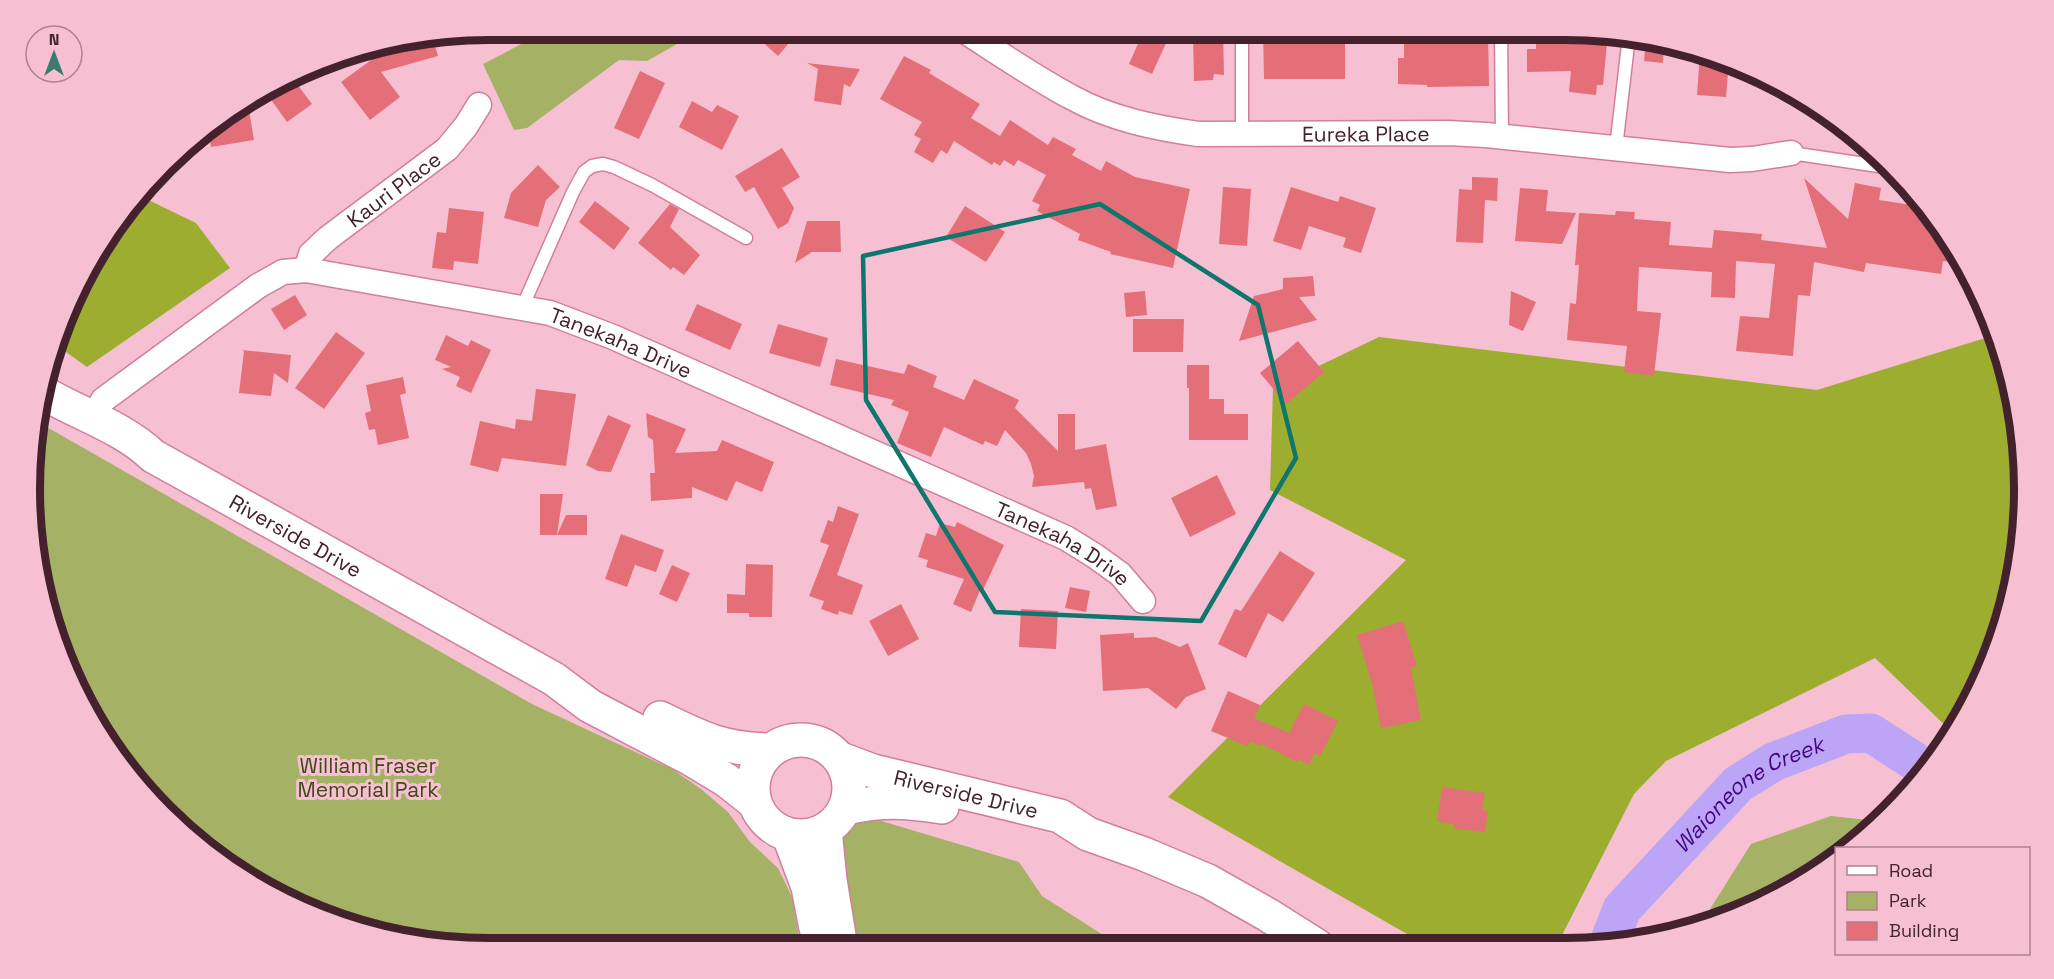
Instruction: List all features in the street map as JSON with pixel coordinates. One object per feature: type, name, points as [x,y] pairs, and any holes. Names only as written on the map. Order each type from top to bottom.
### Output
[{"type":"main road","name":"Riverside Drive","points":[[50,396],[94,417],[140,443],[153,456],[554,679],[590,706],[726,780],[755,803]]},
{"type":"main road","name":"Riverside Drive","points":[[554,679],[599,688],[725,747],[769,750]]},
{"type":"main road","points":[[800,740],[817,743],[841,759],[848,777],[849,792],[835,819],[816,835],[800,837],[781,833],[759,813],[755,803],[753,781],[758,767],[769,750],[800,740]]},
{"type":"main road","name":"Riverside Drive","points":[[841,759],[873,771],[1060,816],[1088,834],[1144,854],[1208,881],[1304,938]]},
{"type":"main road","name":"Riverside Drive","points":[[835,819],[885,801],[906,801],[965,811],[1054,833],[1088,834]]},
{"type":"main road","points":[[835,819],[830,880],[839,938]]},
{"type":"main road","points":[[789,836],[808,887],[817,938]]},
{"type":"street","name":"Eureka Place","points":[[979,40],[1075,99],[1140,124],[1167,130],[1198,134],[1448,133],[1502,136],[1730,160],[1791,153]]},
{"type":"street","name":"Kauri Place","points":[[306,270],[311,254],[328,238],[447,149],[466,126],[479,105]]},
{"type":"street","name":"Tanekaha Drive","points":[[94,417],[103,400],[258,286],[283,272],[306,270],[522,308],[562,317],[613,337],[1066,538],[1120,574],[1143,601]]},
{"type":"lane","points":[[1242,40],[1242,134]]},
{"type":"lane","points":[[1501,40],[1502,136]]},
{"type":"lane","points":[[1616,148],[1628,45]]},
{"type":"lane","points":[[1791,153],[1875,166]]},
{"type":"lane","points":[[522,308],[573,192],[584,172],[592,166],[603,164],[614,167],[652,185],[746,238]]},
{"type":"highlighted area","points":[[1100,204],[1258,305],[1296,458],[1201,621],[995,612],[866,400],[863,256]]},
{"type":"green space","points":[[529,40],[684,40],[647,61],[619,60],[527,128],[514,130],[483,64]]},
{"type":"green space","points":[[147,199],[196,223],[230,268],[87,367],[63,350],[64,345],[87,291],[116,240],[133,216]]},
{"type":"green space","points":[[1379,337],[1817,390],[1987,337],[1990,345],[2005,402],[2013,460],[2014,490],[2010,548],[1990,634],[1967,688],[1946,726],[1875,658],[1666,761],[1634,794],[1561,938],[1414,938],[1168,797],[1406,560],[1270,490],[1273,388]]},
{"type":"green space","name":"William Fraser Memorial Park","points":[[45,426],[532,704],[672,769],[728,812],[750,842],[778,868],[792,897],[799,938],[460,938],[402,930],[345,915],[291,892],[240,863],[193,827],[152,786],[116,739],[87,688],[64,634],[44,548],[40,490]]},
{"type":"green space","points":[[858,814],[1019,862],[1042,896],[1108,938],[846,938],[838,832]]},
{"type":"green space","points":[[1831,816],[1868,820],[1838,846],[1789,878],[1763,892],[1706,916],[1751,844]]},
{"type":"building","points":[[760,40],[792,40],[778,56]]},
{"type":"building","points":[[1140,40],[1167,40],[1152,74],[1129,64]]},
{"type":"building","points":[[1193,40],[1223,40],[1224,75],[1214,74],[1213,80],[1194,81]]},
{"type":"building","points":[[1263,40],[1345,40],[1345,79],[1264,79]]},
{"type":"building","points":[[1404,40],[1488,40],[1489,86],[1427,87],[1427,85],[1398,84],[1398,58],[1404,58]]},
{"type":"building","points":[[1536,40],[1607,43],[1603,85],[1597,85],[1596,95],[1569,92],[1571,71],[1527,72],[1527,49],[1536,49]]},
{"type":"building","points":[[434,44],[438,56],[381,72],[400,97],[370,120],[341,82],[379,55]]},
{"type":"building","points":[[1645,48],[1664,52],[1663,63],[1644,61]]},
{"type":"building","points":[[904,56],[931,70],[929,73],[980,104],[971,118],[1000,136],[1010,120],[1048,145],[1053,137],[1076,149],[1072,155],[1101,171],[1106,161],[1135,177],[1190,189],[1173,268],[1110,254],[1111,252],[1078,240],[1080,234],[1037,211],[1040,205],[1032,201],[1046,175],[1018,160],[1014,166],[1004,160],[1000,166],[994,162],[992,165],[954,141],[947,154],[941,150],[933,163],[914,152],[921,139],[914,135],[922,122],[880,99]]},
{"type":"building","points":[[1699,61],[1728,72],[1726,97],[1697,95]]},
{"type":"building","points":[[807,63],[860,69],[850,87],[844,84],[841,105],[814,101],[818,69]]},
{"type":"building","points":[[640,71],[665,83],[639,139],[614,128]]},
{"type":"building","points":[[297,84],[312,104],[287,122],[270,98]]},
{"type":"building","points":[[692,101],[712,112],[717,105],[739,116],[722,150],[679,127]]},
{"type":"building","points":[[249,111],[254,140],[211,147],[210,138]]},
{"type":"building","points":[[782,148],[800,177],[782,188],[794,208],[788,223],[778,229],[754,187],[745,192],[735,176]]},
{"type":"building","points":[[538,165],[560,187],[546,200],[538,227],[504,218],[511,193]]},
{"type":"building","points":[[1472,177],[1498,178],[1497,201],[1485,200],[1483,243],[1456,242],[1459,189],[1472,190]]},
{"type":"building","points":[[1804,178],[1848,219],[1855,183],[1881,188],[1879,200],[1912,205],[1951,262],[1943,261],[1941,274],[1866,263],[1864,272],[1814,262],[1810,296],[1798,295],[1793,356],[1736,351],[1740,316],[1769,318],[1775,264],[1736,261],[1735,298],[1711,297],[1712,272],[1639,267],[1637,311],[1661,313],[1654,376],[1624,372],[1627,346],[1567,340],[1570,303],[1576,304],[1579,265],[1575,265],[1579,213],[1615,215],[1616,211],[1635,212],[1634,219],[1671,222],[1669,245],[1712,248],[1714,230],[1762,234],[1761,240],[1827,248]]},
{"type":"building","points":[[1223,187],[1251,189],[1247,246],[1219,244]]},
{"type":"building","points":[[1291,187],[1338,202],[1340,196],[1376,208],[1361,253],[1343,247],[1346,238],[1309,226],[1301,250],[1273,241]]},
{"type":"building","points":[[1520,188],[1548,190],[1546,211],[1576,213],[1562,244],[1515,241]]},
{"type":"building","points":[[595,201],[630,228],[614,250],[579,222]]},
{"type":"building","points":[[670,204],[679,209],[670,227],[700,255],[684,275],[673,267],[671,270],[638,243]]},
{"type":"building","points":[[965,206],[1005,232],[986,262],[946,237]]},
{"type":"building","points":[[449,208],[484,212],[478,264],[454,261],[453,270],[432,268],[437,232],[446,233]]},
{"type":"building","points":[[807,221],[840,221],[841,252],[812,252],[795,263]]},
{"type":"building","points":[[1313,276],[1315,296],[1299,297],[1317,320],[1239,341],[1254,296],[1283,289],[1283,278]]},
{"type":"building","points":[[1145,291],[1147,315],[1126,317],[1124,293]]},
{"type":"building","points":[[1511,291],[1536,302],[1523,331],[1509,325]]},
{"type":"building","points":[[295,295],[307,315],[284,330],[271,309]]},
{"type":"building","points":[[697,304],[742,324],[730,350],[685,330]]},
{"type":"building","points":[[1133,319],[1184,319],[1183,352],[1133,352]]},
{"type":"building","points":[[778,324],[828,338],[820,367],[769,353]]},
{"type":"building","points":[[336,332],[365,353],[324,409],[295,388]]},
{"type":"building","points":[[446,335],[468,346],[471,340],[491,350],[471,393],[456,386],[460,377],[442,369],[451,367],[435,360]]},
{"type":"building","points":[[1298,341],[1324,372],[1286,404],[1260,373]]},
{"type":"building","points":[[242,350],[291,355],[288,383],[274,373],[271,396],[239,393],[244,351]]},
{"type":"building","points":[[836,359],[904,374],[908,364],[937,376],[933,387],[964,400],[974,379],[1019,400],[1015,408],[1058,451],[1058,414],[1075,414],[1075,450],[1106,444],[1117,506],[1096,510],[1091,488],[1085,489],[1084,482],[1032,487],[1034,476],[1026,453],[1005,430],[997,446],[985,441],[983,445],[944,427],[931,457],[897,443],[909,412],[891,405],[894,400],[830,385]]},
{"type":"building","points":[[1187,365],[1209,365],[1209,399],[1224,399],[1224,414],[1248,414],[1248,440],[1189,440]]},
{"type":"building","points":[[403,377],[406,393],[400,395],[409,438],[378,445],[375,429],[369,430],[365,413],[371,411],[366,385]]},
{"type":"building","points":[[536,389],[576,394],[566,466],[502,458],[498,472],[470,465],[480,421],[515,429],[516,419],[532,421]]},
{"type":"building","points":[[646,413],[686,429],[675,453],[717,451],[722,440],[774,462],[762,492],[736,481],[727,501],[692,487],[692,498],[651,501],[650,473],[655,473],[653,440],[648,437]]},
{"type":"building","points":[[608,415],[631,425],[611,472],[598,471],[586,465]]},
{"type":"building","points":[[1217,475],[1236,514],[1190,537],[1171,498]]},
{"type":"building","points":[[540,494],[563,494],[557,535],[540,535]]},
{"type":"building","points":[[838,506],[859,514],[837,575],[863,585],[852,615],[839,611],[838,615],[821,609],[824,601],[809,596],[829,545],[820,542],[828,520],[833,522]]},
{"type":"building","points":[[566,515],[587,515],[587,535],[557,535]]},
{"type":"building","points":[[957,522],[1004,545],[971,612],[953,604],[964,579],[926,567],[928,560],[918,557],[926,533],[936,536],[940,523],[955,527]]},
{"type":"building","points":[[621,534],[664,550],[656,572],[635,565],[627,587],[605,579]]},
{"type":"building","points":[[1280,551],[1315,573],[1283,622],[1268,613],[1246,658],[1218,644],[1235,609],[1241,611]]},
{"type":"building","points":[[746,564],[773,565],[772,617],[749,617],[749,613],[727,613],[727,594],[745,595]]},
{"type":"building","points":[[672,565],[690,573],[677,602],[659,594]]},
{"type":"building","points":[[1070,587],[1090,591],[1086,612],[1065,608]]},
{"type":"building","points":[[901,604],[919,639],[888,656],[869,621]]},
{"type":"building","points":[[1021,609],[1058,611],[1056,649],[1019,647]]},
{"type":"building","points":[[1403,621],[1417,666],[1411,668],[1421,720],[1381,728],[1373,687],[1357,635]]},
{"type":"building","points":[[1134,633],[1134,638],[1156,637],[1180,647],[1188,643],[1206,689],[1186,697],[1176,709],[1148,688],[1103,691],[1100,635]]},
{"type":"building","points":[[1228,691],[1260,705],[1254,718],[1289,733],[1304,704],[1338,721],[1320,756],[1315,753],[1309,765],[1299,759],[1297,762],[1262,744],[1261,746],[1250,741],[1247,746],[1211,731]]},
{"type":"building","points":[[1442,787],[1485,793],[1482,810],[1488,811],[1485,832],[1453,828],[1454,824],[1437,821]]},
{"type":"waterway","name":"Waioneone Creek","points":[[1611,936],[1622,909],[1738,784],[1773,762],[1846,734],[1871,733],[1920,765]]}]
